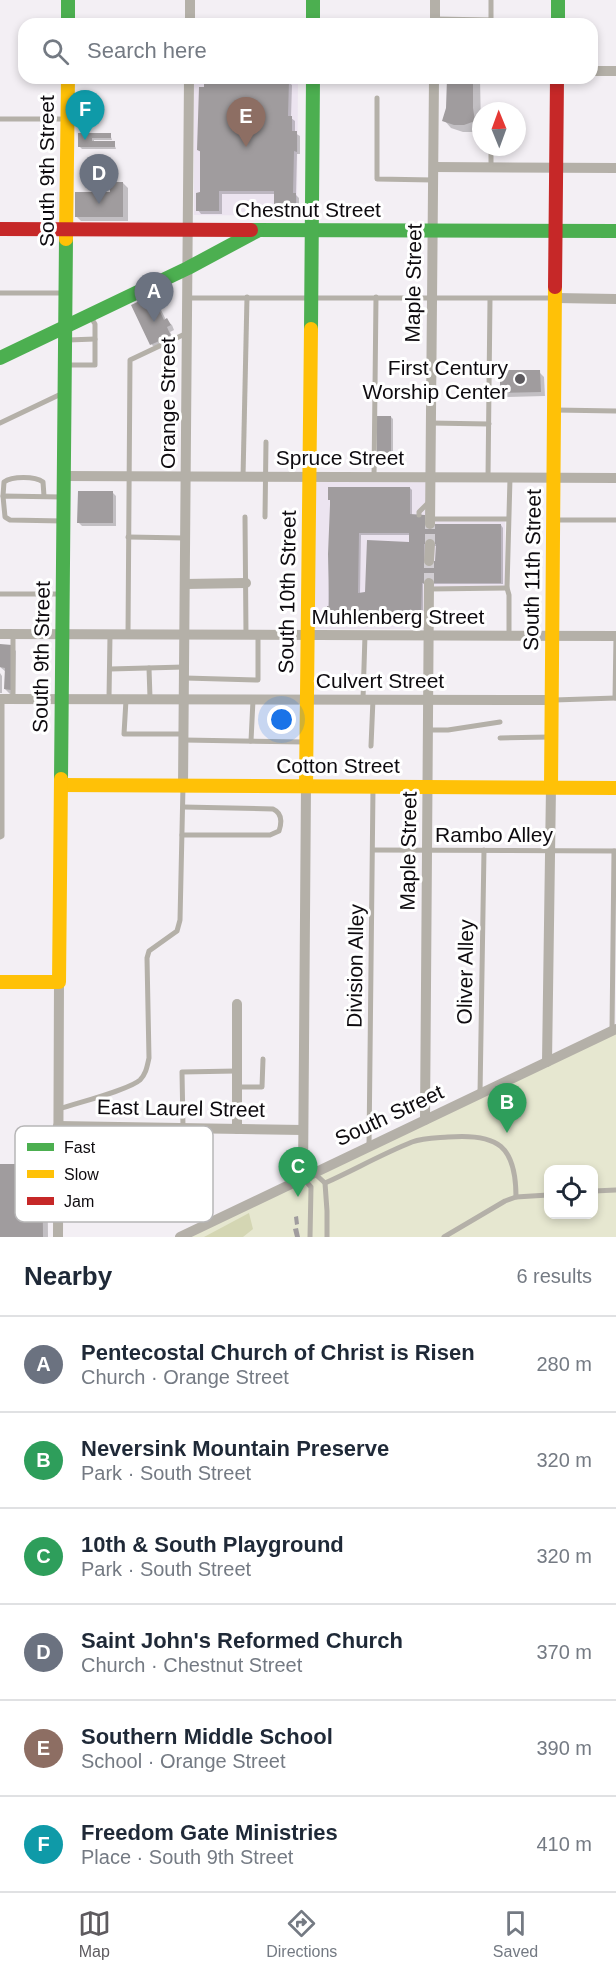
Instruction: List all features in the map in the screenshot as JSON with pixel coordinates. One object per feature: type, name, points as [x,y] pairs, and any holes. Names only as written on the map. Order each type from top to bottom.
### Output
[{"type":"street","points":[[68,0],[68,18]]},
{"type":"street","points":[[190,0],[190,18]]},
{"type":"street","points":[[313,0],[313,18]]},
{"type":"street","points":[[435,0],[435,18]]},
{"type":"street","points":[[558,0],[558,18]]},
{"type":"street","points":[[598,70],[616,71]]},
{"type":"street","name":"South 9th Street","points":[[58,1126],[68,84]]},
{"type":"street","name":"Orange Street","points":[[183,786],[189,84]]},
{"type":"street","name":"South 10th Street","points":[[303,1178],[313,84]]},
{"type":"street","name":"Maple Street","points":[[426,519],[430,501],[434,84]]},
{"type":"street","name":"South 11th Street","points":[[547,1062],[557,84]]},
{"type":"street","points":[[434,167],[616,168]]},
{"type":"street","name":"Chestnut Street","points":[[0,229],[616,231]]},
{"type":"street","points":[[0,358],[66,333],[89,315],[188,268],[260,229]]},
{"type":"street","points":[[556,298],[616,299]]},
{"type":"street","name":"Spruce Street","points":[[64,476],[616,478]]},
{"type":"street","points":[[429,561],[430,544]]},
{"type":"street","points":[[185,584],[246,583]]},
{"type":"street","name":"Maple Street","points":[[425,1120],[429,586]]},
{"type":"street","name":"Muhlenberg Street","points":[[0,634],[616,636]]},
{"type":"street","name":"Culvert Street","points":[[5,699],[552,700]]},
{"type":"street","name":"Cotton Street","points":[[61,785],[616,788]]},
{"type":"street","points":[[0,982],[59,982]]},
{"type":"street","points":[[237,1004],[237,1129]]},
{"type":"street","name":"South Street","points":[[213,1221],[614,1030]]},
{"type":"street","name":"East Laurel Street","points":[[213,1129],[303,1130]]},
{"type":"street","name":"South Street","points":[[180,1237],[211,1222]]},
{"type":"lane","points":[[490,18],[491,0]]},
{"type":"lane","points":[[377,98],[377,179],[434,180]]},
{"type":"lane","points":[[0,119],[67,119]]},
{"type":"lane","points":[[491,156],[491,167]]},
{"type":"lane","points":[[0,293],[67,293]]},
{"type":"lane","points":[[243,477],[247,297]]},
{"type":"lane","points":[[374,477],[376,297]]},
{"type":"lane","points":[[187,298],[556,298]]},
{"type":"lane","points":[[488,477],[490,299]]},
{"type":"lane","points":[[66,366],[95,365],[95,324],[89,315]]},
{"type":"lane","points":[[66,333],[95,339]]},
{"type":"lane","points":[[128,635],[130,360],[187,333]]},
{"type":"lane","points":[[0,423],[66,392]]},
{"type":"lane","points":[[555,410],[616,411]]},
{"type":"lane","points":[[430,423],[489,423]]},
{"type":"lane","points":[[265,517],[266,442]]},
{"type":"lane","points":[[509,636],[507,519],[510,512],[510,477]]},
{"type":"lane","points":[[44,496],[43,482],[39,479],[8,479],[4,482],[5,517],[10,520],[64,521]]},
{"type":"lane","points":[[3,496],[64,497]]},
{"type":"lane","points":[[245,517],[246,635]]},
{"type":"lane","points":[[426,519],[507,519]]},
{"type":"lane","points":[[554,520],[616,520]]},
{"type":"lane","points":[[129,537],[185,538]]},
{"type":"lane","points":[[429,586],[507,588]]},
{"type":"lane","points":[[0,594],[63,594]]},
{"type":"lane","points":[[0,837],[2,836],[1,729],[13,634]]},
{"type":"lane","points":[[109,698],[110,635]]},
{"type":"lane","points":[[110,669],[149,668],[258,680],[258,635]]},
{"type":"lane","points":[[365,635],[371,746]]},
{"type":"lane","points":[[616,636],[616,698]]},
{"type":"lane","points":[[149,668],[150,698]]},
{"type":"lane","points":[[126,698],[124,734],[307,742]]},
{"type":"lane","name":"Culvert Street","points":[[552,700],[616,698]]},
{"type":"lane","points":[[251,741],[253,699]]},
{"type":"lane","points":[[429,730],[448,730],[500,722]]},
{"type":"lane","points":[[500,738],[552,737]]},
{"type":"lane","points":[[58,1109],[125,1088],[139,1081],[146,1072],[149,1058],[147,958],[149,951],[177,931],[180,920],[183,786]]},
{"type":"lane","name":"Division Alley","points":[[369,1146],[373,786]]},
{"type":"lane","points":[[182,835],[270,835],[279,831],[281,825],[281,816],[273,808],[183,807]]},
{"type":"lane","name":"Rambo Alley","points":[[373,850],[615,851]]},
{"type":"lane","name":"Oliver Alley","points":[[480,1094],[483,850]]},
{"type":"lane","points":[[614,1030],[615,851]]},
{"type":"lane","points":[[236,1087],[262,1087],[262,1059]]},
{"type":"lane","points":[[183,1126],[182,1072],[236,1071]]},
{"type":"lane","points":[[325,1184],[414,1142],[470,1135],[489,1138],[507,1153],[515,1174],[516,1197]]},
{"type":"lane","points":[[315,1173],[325,1184],[327,1237]]},
{"type":"lane","points":[[303,1178],[311,1187],[310,1237]]},
{"type":"lane","points":[[598,1191],[616,1190]]},
{"type":"lane","points":[[444,1237],[505,1201],[516,1197],[544,1195]]},
{"type":"shaded area","points":[[194,84],[298,84],[297,216],[194,215]]},
{"type":"shaded area","points":[[315,477],[427,477],[428,521],[505,521],[505,587],[425,587],[425,629],[314,629]]},
{"type":"green space","points":[[616,1029],[616,1237],[180,1237],[213,1222]]},
{"type":"green space","points":[[249,1213],[253,1229],[243,1237],[204,1237]]},
{"type":"building","points":[[204,84],[289,84],[288,116],[292,116],[292,131],[297,131],[293,193],[296,193],[296,211],[274,210],[274,191],[219,191],[219,211],[196,211],[196,193],[200,192],[200,151],[197,150],[199,87],[204,87]]},
{"type":"building","points":[[447,84],[473,84],[472,122],[454,125],[442,121],[446,108]]},
{"type":"building","points":[[78,133],[111,133],[111,138],[92,138],[92,141],[115,141],[115,147],[78,147]]},
{"type":"building","points":[[110,182],[123,182],[123,217],[75,217],[75,192],[110,192]]},
{"type":"building","points":[[152,295],[164,320],[167,318],[171,325],[167,327],[171,336],[150,345],[131,305]]},
{"type":"building","name":"First Century Worship Center","points":[[500,370],[540,370],[541,392],[500,393]]},
{"type":"building","points":[[377,416],[391,416],[391,460],[377,460]]},
{"type":"building","points":[[328,487],[410,487],[410,514],[425,515],[425,524],[501,524],[501,583],[422,583],[421,615],[417,615],[417,619],[327,618],[330,505],[330,500],[328,500]],"holes":[[[359,533],[409,533],[409,542],[367,540],[365,592],[358,593]],[[424,544],[436,544],[435,561],[424,562]]]},
{"type":"building","points":[[78,491],[113,491],[113,523],[77,523]]},
{"type":"building","points":[[0,644],[12,645],[11,690],[4,689],[5,668],[0,667]]},
{"type":"building","points":[[0,1164],[15,1164],[15,1222],[43,1222],[43,1237],[0,1237]]},
{"type":"building","points":[[298,1216],[299,1224],[295,1225],[294,1217]]},
{"type":"building","points":[[298,1228],[300,1237],[295,1237],[293,1229]]},
{"type":"tunnel","points":[[430,524],[430,544]]},
{"type":"tunnel","points":[[429,561],[429,583]]},
{"type":"traffic: fast","points":[[68,0],[68,18]]},
{"type":"traffic: fast","points":[[313,0],[313,18]]},
{"type":"traffic: fast","points":[[558,0],[558,18]]},
{"type":"traffic: fast","points":[[311,329],[313,84]]},
{"type":"traffic: fast","points":[[251,230],[616,231]]},
{"type":"traffic: fast","points":[[0,358],[188,268],[257,231]]},
{"type":"traffic: fast","points":[[61,779],[66,239]]},
{"type":"traffic: slow","points":[[66,239],[68,84]]},
{"type":"traffic: slow","points":[[551,787],[555,287]]},
{"type":"traffic: slow","points":[[306,786],[311,329]]},
{"type":"traffic: slow","points":[[0,982],[59,982],[61,779]]},
{"type":"traffic: slow","points":[[61,785],[616,788]]},
{"type":"traffic: jam","points":[[555,287],[557,84]]},
{"type":"traffic: jam","points":[[0,229],[251,230]]},
{"type":"place","name":"Freedom Gate Ministries","points":[[85,140]]},
{"type":"place","name":"Southern Middle School","points":[[246,147]]},
{"type":"place","name":"Saint John's Reformed Church","points":[[99,204]]},
{"type":"place","name":"Pentecostal Church of Christ is Risen","points":[[154,322]]},
{"type":"place","name":"First Century Worship Center","points":[[520,379]]},
{"type":"place","name":"Neversink Mountain Preserve","points":[[507,1133]]},
{"type":"place","name":"10th & South Playground","points":[[298,1197]]}]
